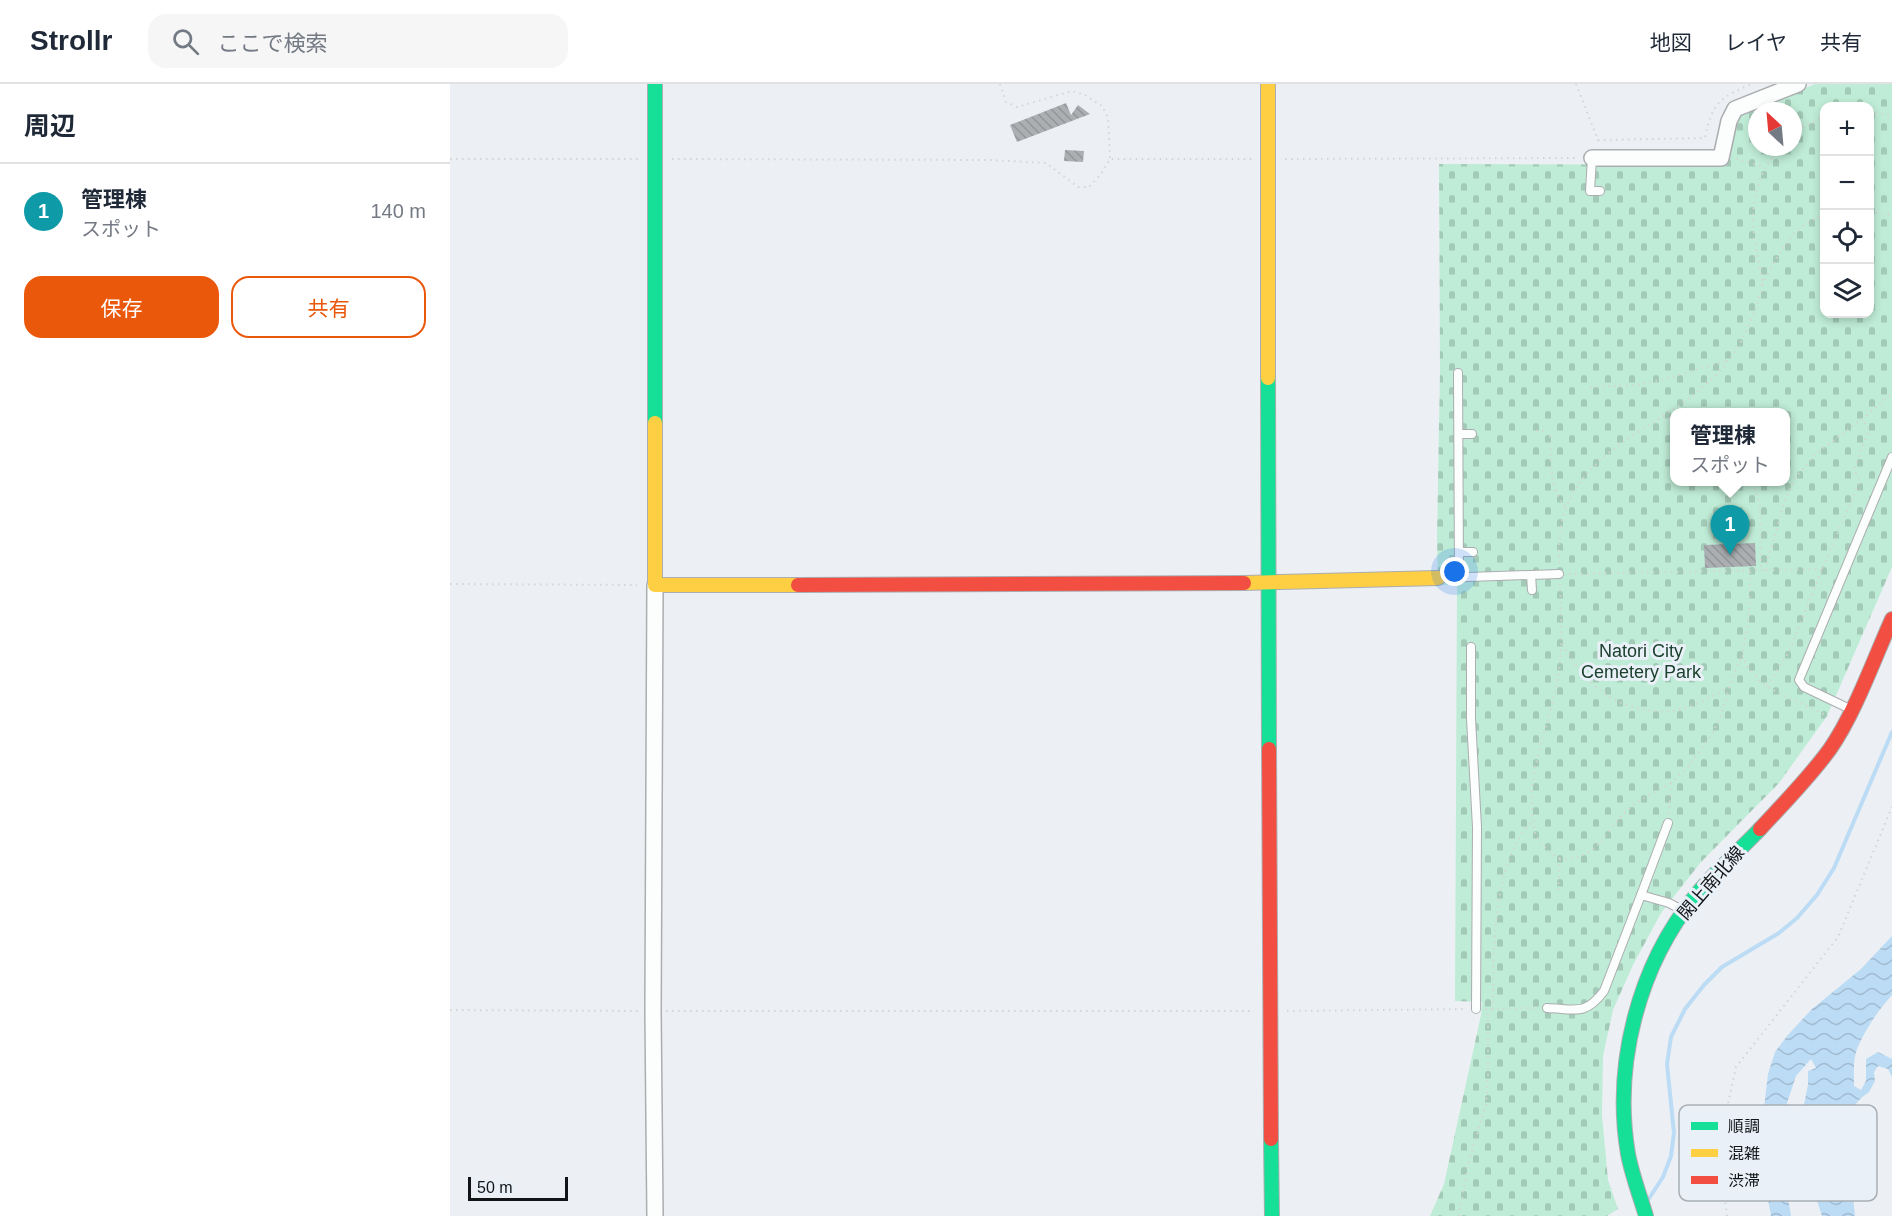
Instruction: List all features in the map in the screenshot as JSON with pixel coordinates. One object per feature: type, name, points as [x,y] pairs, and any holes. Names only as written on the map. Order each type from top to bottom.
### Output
[{"type":"street","points":[[655,1216],[653,1011],[656,84]]},
{"type":"street","points":[[1268,84],[1269,1011],[1272,1216]]},
{"type":"street","points":[[1592,158],[1721,158],[1729,121],[1735,109],[1798,84]]},
{"type":"street","points":[[655,585],[1270,583],[1438,578]]},
{"type":"street","name":"閖上南北線","points":[[1646,1216],[1629,1156],[1624,1119],[1625,1077],[1630,1038],[1635,1014],[1650,969],[1683,911],[1731,857],[1801,786],[1832,747],[1892,619]]},
{"type":"lane","points":[[1592,158],[1590,191],[1600,191]]},
{"type":"lane","points":[[1458,373],[1459,578]]},
{"type":"lane","points":[[1459,434],[1472,434]]},
{"type":"lane","points":[[1851,710],[1804,687],[1799,680],[1892,457]]},
{"type":"lane","points":[[1459,552],[1473,552]]},
{"type":"lane","points":[[1438,578],[1560,574]]},
{"type":"lane","points":[[1532,575],[1532,590]]},
{"type":"lane","points":[[1471,647],[1471,719],[1477,827],[1476,1009]]},
{"type":"lane","points":[[1547,1008],[1584,1009],[1595,1003],[1604,991],[1668,823]]},
{"type":"lane","points":[[1641,895],[1672,904],[1683,911]]},
{"type":"path","points":[[450,159],[990,160],[1046,163],[1078,187],[1089,186],[1101,174],[1110,159],[1108,118],[1102,106],[1072,91],[1017,107],[1006,102],[1000,84]]},
{"type":"path","points":[[1110,159],[1592,158],[1598,140],[1576,84]]},
{"type":"path","points":[[1598,140],[1705,138],[1709,118],[1714,108],[1730,93],[1752,84]]},
{"type":"path","points":[[1874,112],[1892,116]]},
{"type":"path","points":[[1802,128],[1820,119]]},
{"type":"path","points":[[1762,285],[1752,212],[1756,190],[1765,167],[1773,156]]},
{"type":"path","points":[[1721,158],[1765,167]]},
{"type":"path","points":[[1874,213],[1892,215]]},
{"type":"path","points":[[1674,408],[1706,385],[1736,351],[1762,285],[1785,244],[1800,229],[1820,216]]},
{"type":"path","points":[[1590,387],[1635,385],[1666,379],[1728,360]]},
{"type":"path","points":[[1765,570],[1784,502],[1796,478],[1817,453],[1892,393]]},
{"type":"path","points":[[1670,411],[1598,460],[1583,478],[1566,509],[1560,538],[1562,644],[1559,673],[1538,752],[1534,778],[1535,835],[1546,850],[1560,859],[1571,860],[1589,853],[1627,810],[1671,783],[1700,753],[1722,713],[1729,687],[1742,655],[1749,615],[1750,571]]},
{"type":"path","points":[[1663,416],[1670,418]]},
{"type":"path","points":[[1767,686],[1789,652],[1860,481],[1854,468],[1869,429],[1862,419]]},
{"type":"path","points":[[1536,431],[1546,431]]},
{"type":"path","points":[[1550,436],[1551,466],[1556,493],[1566,509]]},
{"type":"path","points":[[1754,486],[1760,505],[1761,570]]},
{"type":"path","points":[[1560,574],[1827,569]]},
{"type":"path","points":[[450,584],[655,585]]},
{"type":"path","points":[[1562,644],[1593,685],[1610,698],[1628,706],[1649,711],[1678,710],[1701,702],[1729,687]]},
{"type":"path","points":[[1742,655],[1747,666],[1767,686],[1788,699],[1827,716],[1828,719]]},
{"type":"path","points":[[1668,823],[1671,783]]},
{"type":"path","points":[[1728,1105],[1736,1067],[1838,937],[1892,807]]},
{"type":"path","points":[[1493,1009],[1493,952],[1506,870],[1517,841],[1534,821]]},
{"type":"path","points":[[1558,890],[1560,859]]},
{"type":"path","points":[[450,1010],[1269,1011],[1547,1008]]},
{"type":"path","points":[[1459,1216],[1468,1164],[1486,1104],[1488,1009]]},
{"type":"path","points":[[1725,1201],[1727,1216]]},
{"type":"green space","name":"Natori City Cemetery Park","points":[[1815,84],[1892,84],[1892,567],[1827,716],[1779,783],[1701,862],[1661,913],[1633,965],[1613,1010],[1603,1056],[1602,1115],[1608,1180],[1618,1209],[1607,1216],[1430,1216],[1444,1184],[1482,1002],[1455,1001],[1457,585],[1438,585],[1439,164],[1718,165],[1738,116],[1748,112],[1748,156],[1802,156],[1802,102],[1772,102]]},
{"type":"water","points":[[1892,936],[1892,995],[1876,1014],[1856,1052],[1854,1086],[1861,1090],[1866,1081],[1866,1059],[1878,1052],[1892,1059],[1892,1077],[1888,1069],[1878,1066],[1874,1072],[1875,1081],[1869,1092],[1855,1105],[1804,1105],[1808,1071],[1816,1068],[1811,1059],[1796,1076],[1787,1105],[1764,1105],[1768,1074],[1775,1052],[1812,1009],[1861,969]]},
{"type":"water","points":[[1768,1201],[1788,1201],[1791,1216],[1771,1216]]},
{"type":"water","points":[[1817,1201],[1853,1201],[1855,1216],[1822,1216]]},
{"type":"building","points":[[1066,103],[1071,115],[1078,105],[1090,114],[1017,142],[1010,125]]},
{"type":"building","points":[[1065,150],[1084,151],[1083,162],[1064,161]]},
{"type":"building","points":[[1755,543],[1756,566],[1705,568],[1704,545]]},
{"type":"waterway","points":[[1648,1200],[1663,1177],[1671,1156],[1674,1133],[1667,1064],[1671,1037],[1685,1009],[1722,967],[1779,933],[1797,918],[1817,895],[1834,868],[1892,732]]},
{"type":"traffic: fast","points":[[655,84],[655,423]]},
{"type":"traffic: fast","points":[[1268,378],[1269,749]]},
{"type":"traffic: fast","points":[[1646,1216],[1628,1154],[1624,1120],[1624,1086],[1635,1018],[1645,985],[1676,923],[1703,886],[1760,829]]},
{"type":"traffic: fast","points":[[1271,1139],[1272,1216]]},
{"type":"traffic: slow","points":[[1268,84],[1268,378]]},
{"type":"traffic: slow","points":[[655,423],[655,585],[798,585]]},
{"type":"traffic: slow","points":[[1244,583],[1438,578]]},
{"type":"traffic: jam","points":[[798,585],[1244,583]]},
{"type":"traffic: jam","points":[[1760,829],[1814,770],[1839,735],[1856,703],[1892,619]]},
{"type":"traffic: jam","points":[[1269,749],[1271,1139]]},
{"type":"place","name":"管理棟","points":[[1730,555]]}]
